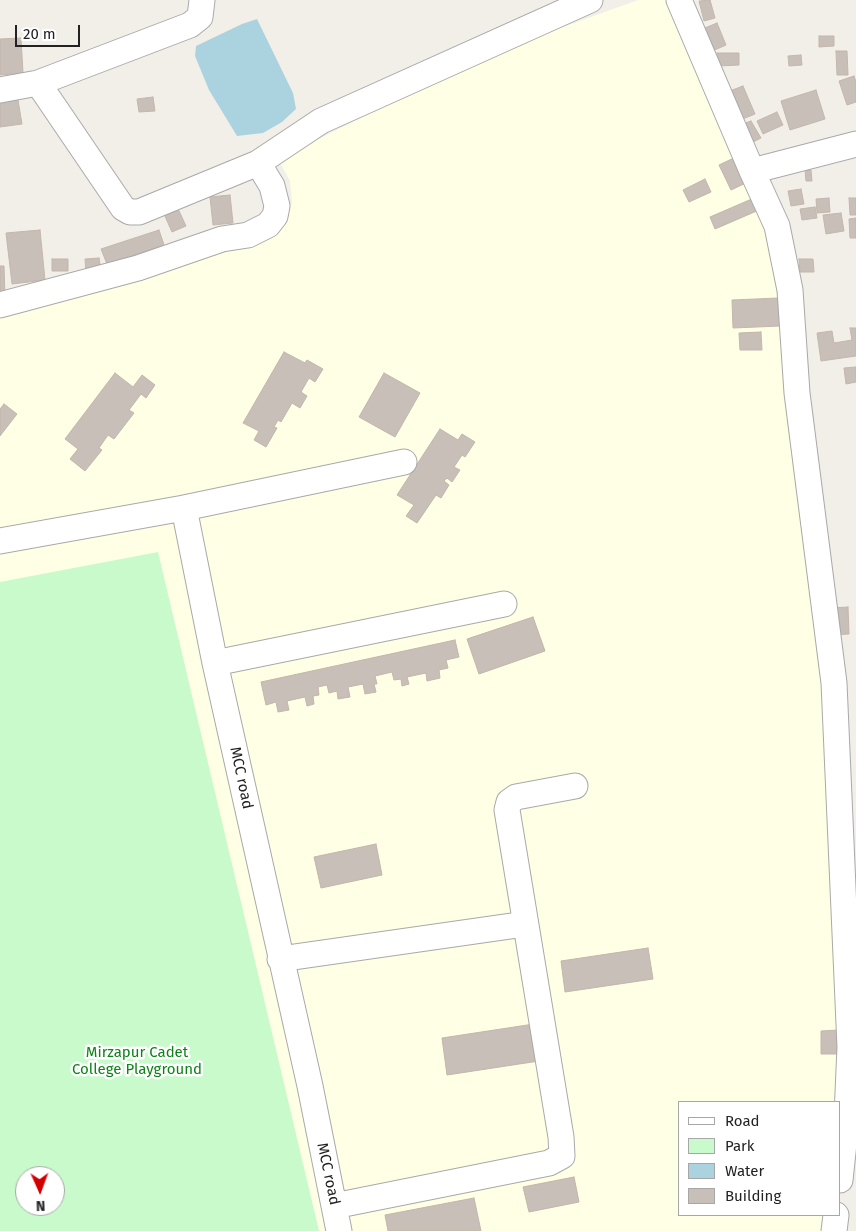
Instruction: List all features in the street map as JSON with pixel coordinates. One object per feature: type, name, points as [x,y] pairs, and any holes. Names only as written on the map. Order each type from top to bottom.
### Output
[{"type":"street","points":[[0,90],[38,82],[190,25],[200,17],[202,0]]},
{"type":"street","points":[[38,82],[123,208],[130,212],[139,212],[258,163],[321,121],[590,0]]},
{"type":"street","points":[[679,0],[777,226],[790,290],[797,393],[845,681],[850,1047],[847,1115],[841,1171]]},
{"type":"street","points":[[752,171],[856,144]]},
{"type":"street","points":[[0,305],[138,268],[222,240],[248,235],[268,225],[274,216],[277,206],[272,186],[258,163]]},
{"type":"street","points":[[0,541],[184,508],[404,462]]},
{"type":"street","name":"MCC road","points":[[184,508],[215,662],[280,960],[310,1086],[339,1231]]},
{"type":"street","points":[[215,662],[504,604]]},
{"type":"street","points":[[334,1206],[549,1163],[562,1156],[562,1137],[507,810],[509,802],[516,797],[576,786]]},
{"type":"street","points":[[280,960],[525,924]]},
{"type":"street","points":[[834,1231],[836,1216]]},
{"type":"shaded area","points":[[638,0],[674,0],[763,217],[775,282],[794,407],[822,636],[842,1046],[839,1101],[678,1101],[678,1216],[828,1216],[827,1231],[0,1231],[0,311],[284,219],[292,203],[290,181],[278,159],[519,43]]},
{"type":"green space","name":"Mirzapur Cadet College Playground","points":[[158,552],[319,1231],[0,1231],[0,582]]},
{"type":"water","points":[[257,19],[293,93],[296,109],[282,122],[263,133],[237,136],[209,90],[195,56],[196,46]]},
{"type":"building","points":[[710,0],[715,18],[704,21],[699,1]]},
{"type":"building","points":[[717,23],[726,45],[710,52],[700,30]]},
{"type":"building","points":[[819,36],[834,36],[834,46],[819,47]]},
{"type":"building","points":[[21,38],[23,73],[0,75],[0,39]]},
{"type":"building","points":[[836,51],[847,51],[848,75],[837,75]]},
{"type":"building","points":[[717,53],[739,53],[739,65],[718,66]]},
{"type":"building","points":[[801,55],[802,65],[789,66],[788,56]]},
{"type":"building","points":[[854,76],[856,82],[856,102],[847,105],[839,81]]},
{"type":"building","points":[[743,86],[755,114],[740,120],[727,92]]},
{"type":"building","points":[[816,90],[825,119],[790,130],[781,101]]},
{"type":"building","points":[[17,94],[22,124],[0,127],[0,97]]},
{"type":"building","points":[[153,97],[155,111],[139,112],[137,99]]},
{"type":"building","points":[[777,112],[783,125],[763,134],[757,121]]},
{"type":"building","points":[[751,121],[761,138],[753,142],[743,124]]},
{"type":"building","points":[[738,156],[750,181],[731,190],[719,165]]},
{"type":"building","points":[[805,170],[811,170],[812,181],[806,181]]},
{"type":"building","points":[[705,179],[711,192],[689,202],[683,190]]},
{"type":"building","points":[[801,189],[804,204],[791,206],[788,191]]},
{"type":"building","points":[[230,195],[233,223],[213,225],[210,197]]},
{"type":"building","points":[[754,198],[759,210],[715,229],[710,217]]},
{"type":"building","points":[[829,198],[830,212],[817,213],[816,199]]},
{"type":"building","points":[[849,198],[856,198],[856,215],[850,215]]},
{"type":"building","points":[[174,200],[186,226],[172,232],[160,205]]},
{"type":"building","points":[[815,207],[817,218],[802,220],[800,209]]},
{"type":"building","points":[[841,213],[844,231],[826,234],[823,215]]},
{"type":"building","points":[[856,218],[856,238],[850,238],[849,219]]},
{"type":"building","points":[[40,230],[45,280],[12,284],[6,233]]},
{"type":"building","points":[[159,230],[164,245],[107,264],[101,249]]},
{"type":"building","points":[[99,258],[101,270],[86,272],[85,259]]},
{"type":"building","points":[[52,259],[68,259],[68,271],[52,271]]},
{"type":"building","points":[[799,259],[813,259],[814,272],[800,272]]},
{"type":"building","points":[[0,266],[4,266],[5,297],[0,297]]},
{"type":"building","points":[[779,298],[780,326],[733,328],[732,300]]},
{"type":"building","points":[[850,328],[856,328],[856,356],[821,361],[817,333],[832,331],[834,343],[852,340]]},
{"type":"building","points":[[761,332],[762,350],[740,350],[739,333]]},
{"type":"building","points":[[284,352],[305,363],[307,360],[323,369],[315,382],[309,378],[301,392],[307,396],[300,408],[292,403],[281,422],[278,420],[274,427],[277,428],[266,447],[254,440],[259,431],[243,423]]},
{"type":"building","points":[[856,367],[856,382],[846,384],[844,368]]},
{"type":"building","points":[[115,373],[133,387],[142,375],[155,385],[146,398],[141,394],[129,410],[134,413],[114,439],[108,435],[99,448],[102,450],[85,471],[70,459],[78,449],[65,439]]},
{"type":"building","points":[[384,373],[420,393],[395,437],[359,417]]},
{"type":"building","points":[[4,404],[17,414],[0,436],[0,409]]},
{"type":"building","points":[[440,429],[458,440],[462,434],[475,442],[465,457],[462,455],[454,467],[460,470],[452,482],[447,478],[444,481],[449,485],[441,498],[436,495],[417,523],[406,516],[414,505],[397,495]]},
{"type":"building","points":[[848,607],[849,634],[831,635],[831,608]]},
{"type":"building","points":[[533,617],[545,651],[479,674],[467,639]]},
{"type":"building","points":[[455,640],[459,657],[446,660],[448,668],[439,670],[440,678],[427,681],[426,673],[407,677],[409,684],[402,686],[401,679],[394,680],[392,672],[375,676],[376,692],[365,694],[363,684],[348,687],[350,697],[338,699],[337,691],[329,693],[327,685],[318,687],[319,695],[313,696],[314,704],[307,706],[305,697],[287,701],[289,710],[278,712],[276,702],[266,705],[261,682]]},
{"type":"building","points":[[376,844],[382,875],[321,888],[314,857]]},
{"type":"building","points":[[648,948],[653,979],[565,992],[561,961]]},
{"type":"building","points":[[534,1024],[539,1061],[447,1075],[442,1038]]},
{"type":"building","points":[[838,1030],[838,1054],[821,1054],[821,1031]]},
{"type":"building","points":[[574,1177],[579,1202],[529,1212],[523,1187]]},
{"type":"building","points":[[474,1198],[481,1231],[388,1231],[385,1215]]}]
